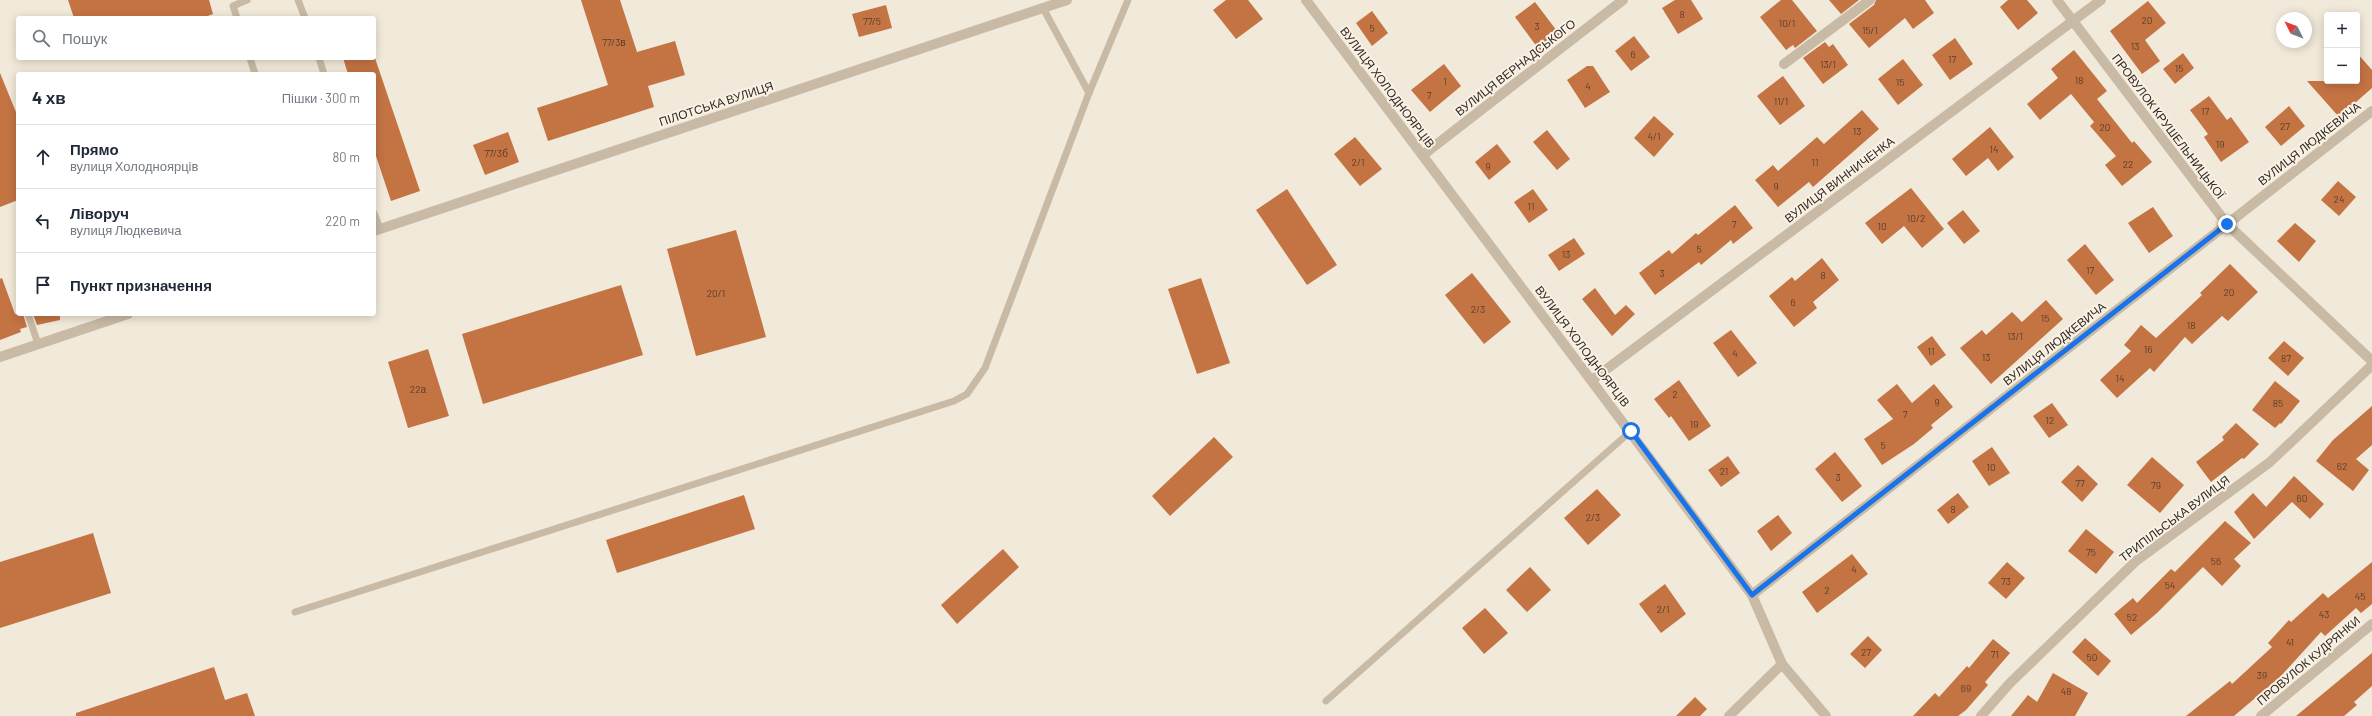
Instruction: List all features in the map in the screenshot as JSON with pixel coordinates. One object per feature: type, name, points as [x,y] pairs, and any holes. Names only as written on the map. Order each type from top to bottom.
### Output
[{"type":"street","name":"ПІЛОТСЬКА ВУЛИЦЯ","points":[[377,230],[1067,0]]},
{"type":"street","name":"ВУЛИЦЯ ХОЛОДНОЯРЦІВ","points":[[1306,0],[1631,431],[1752,595],[1782,664],[1826,716]]},
{"type":"street","name":"ВУЛИЦЯ ВЕРНАДСЬКОГО","points":[[1423,155],[1623,0]]},
{"type":"street","points":[[1784,64],[1870,0]]},
{"type":"street","name":"ПРОВУЛОК КРУШЕЛЬНИЦЬКОЇ","points":[[2057,0],[2227,224],[2372,361]]},
{"type":"street","name":"ВУЛИЦЯ ВИННИЧЕНКА","points":[[1592,380],[2101,0]]},
{"type":"street","name":"ВУЛИЦЯ ЛЮДКЕВИЧА","points":[[1752,595],[2372,111]]},
{"type":"street","points":[[0,357],[122,316]]},
{"type":"street","name":"ТРИПІЛЬСЬКА ВУЛИЦЯ","points":[[1981,716],[2010,683],[2136,561],[2270,462],[2372,365]]},
{"type":"street","name":"ПРОВУЛОК КУДРЯНКИ","points":[[2261,716],[2372,624]]},
{"type":"street","points":[[1729,716],[1782,664]]},
{"type":"lane","points":[[236,16],[232,3],[247,0]]},
{"type":"lane","points":[[298,0],[304,16]]},
{"type":"lane","points":[[295,612],[954,401],[967,394],[985,368],[1089,93],[1128,0]]},
{"type":"lane","points":[[1043,8],[1089,93]]},
{"type":"lane","points":[[251,60],[254,72]]},
{"type":"lane","points":[[320,60],[323,72]]},
{"type":"lane","points":[[29,316],[38,344]]},
{"type":"lane","points":[[1326,701],[1631,431]]},
{"type":"building","points":[[68,0],[209,0],[213,14],[208,16],[73,16]]},
{"type":"building","points":[[581,0],[620,0],[637,52],[675,41],[685,75],[648,86],[654,107],[548,141],[537,108],[608,85]]},
{"type":"building","points":[[1226,0],[1248,0],[1263,19],[1236,39],[1213,10]]},
{"type":"building","points":[[1675,0],[1691,0],[1703,19],[1678,34],[1662,8]]},
{"type":"building","points":[[1781,0],[1792,0],[1817,31],[1795,48],[1793,45],[1786,50],[1760,17]]},
{"type":"building","points":[[1829,0],[1859,0],[1841,14]]},
{"type":"building","points":[[1876,0],[1925,0],[1934,13],[1913,29],[1905,18],[1869,48],[1849,24],[1874,5]]},
{"type":"building","points":[[2008,0],[2027,0],[2038,13],[2018,30],[2000,7]]},
{"type":"building","points":[[2148,1],[2166,23],[2145,40],[2160,61],[2142,74],[2110,31]]},
{"type":"building","points":[[1535,2],[1560,35],[1540,51],[1515,17]]},
{"type":"building","points":[[886,5],[892,28],[859,37],[852,14]]},
{"type":"building","points":[[1372,11],[1388,33],[1372,46],[1356,23]]},
{"type":"building","points":[[1634,36],[1650,57],[1631,71],[1615,51]]},
{"type":"building","points":[[1955,38],[1973,64],[1950,80],[1932,55]]},
{"type":"building","points":[[1825,42],[1829,47],[1833,44],[1848,65],[1823,84],[1803,58]]},
{"type":"building","points":[[2074,50],[2107,91],[2097,99],[2132,143],[2134,141],[2152,162],[2122,186],[2105,165],[2116,156],[2090,126],[2094,122],[2071,94],[2040,120],[2027,104],[2058,78],[2051,69]]},
{"type":"building","points":[[2183,53],[2194,68],[2175,84],[2163,69]]},
{"type":"building","points":[[2360,56],[2372,70],[2372,88],[2339,117],[2307,81],[2324,81],[2324,84],[2360,84]]},
{"type":"building","points":[[1903,59],[1923,85],[1898,105],[1878,79]]},
{"type":"building","points":[[344,60],[376,60],[420,191],[391,201],[376,156],[376,72],[347,72]]},
{"type":"building","points":[[1444,64],[1461,86],[1430,112],[1411,90]]},
{"type":"building","points":[[1587,66],[1593,66],[1610,92],[1585,108],[1567,80]]},
{"type":"building","points":[[0,73],[16,112],[16,201],[0,207]]},
{"type":"building","points":[[1783,76],[1805,106],[1780,125],[1757,96]]},
{"type":"building","points":[[2209,96],[2227,120],[2231,117],[2249,142],[2221,162],[2204,137],[2208,134],[2190,110]]},
{"type":"building","points":[[2289,106],[2305,126],[2281,146],[2265,127]]},
{"type":"building","points":[[1862,110],[1879,129],[1813,187],[1809,182],[1778,207],[1755,180],[1773,165],[1778,171],[1817,137],[1824,144]]},
{"type":"building","points":[[1654,116],[1674,134],[1654,157],[1634,138]]},
{"type":"building","points":[[1990,127],[2014,157],[1998,171],[1988,158],[1966,176],[1952,159]]},
{"type":"building","points":[[1547,130],[1570,159],[1557,170],[1533,142]]},
{"type":"building","points":[[508,132],[519,162],[485,175],[473,145]]},
{"type":"building","points":[[1355,137],[1382,169],[1360,186],[1334,154]]},
{"type":"building","points":[[1497,144],[1511,162],[1489,180],[1475,162]]},
{"type":"building","points":[[2338,181],[2356,197],[2339,216],[2321,200]]},
{"type":"building","points":[[1911,188],[1944,229],[1922,248],[1904,226],[1882,244],[1865,223]]},
{"type":"building","points":[[1287,189],[1337,265],[1307,285],[1256,210]]},
{"type":"building","points":[[1533,189],[1548,210],[1529,223],[1514,202]]},
{"type":"building","points":[[1735,205],[1753,228],[1733,244],[1731,240],[1701,265],[1699,262],[1655,295],[1639,273],[1669,250],[1672,254],[1696,233],[1698,235]]},
{"type":"building","points":[[2153,207],[2173,236],[2149,253],[2128,223]]},
{"type":"building","points":[[1963,210],[1980,231],[1964,244],[1947,223]]},
{"type":"building","points":[[2295,223],[2316,241],[2299,262],[2277,241]]},
{"type":"building","points":[[736,230],[766,337],[696,356],[667,249]]},
{"type":"building","points":[[1574,238],[1585,254],[1559,271],[1548,255]]},
{"type":"building","points":[[2085,244],[2114,280],[2096,295],[2067,260]]},
{"type":"building","points":[[1822,258],[1839,280],[1813,302],[1817,308],[1794,327],[1769,296],[1792,277],[1795,281]]},
{"type":"building","points":[[2230,264],[2258,292],[2228,321],[2222,316],[2192,344],[2185,337],[2154,372],[2150,368],[2117,398],[2100,380],[2131,351],[2124,345],[2141,325],[2156,338],[2202,295],[2200,293]]},
{"type":"building","points":[[1472,273],[1511,322],[1484,344],[1445,295]]},
{"type":"building","points":[[2,278],[16,316],[24,316],[27,327],[20,329],[21,332],[0,340],[0,279]]},
{"type":"building","points":[[1201,278],[1230,363],[1197,374],[1168,289]]},
{"type":"building","points":[[621,285],[643,355],[483,404],[462,334]]},
{"type":"building","points":[[1595,288],[1615,315],[1626,305],[1635,314],[1612,336],[1582,299]]},
{"type":"building","points":[[2046,300],[2063,319],[1991,384],[1960,348],[1982,330],[1986,335],[2012,312],[2022,322]]},
{"type":"building","points":[[34,316],[60,316],[60,320],[37,325]]},
{"type":"building","points":[[1731,330],[1757,363],[1738,377],[1713,343]]},
{"type":"building","points":[[1932,336],[1946,355],[1931,366],[1917,347]]},
{"type":"building","points":[[2284,341],[2304,358],[2288,376],[2268,358]]},
{"type":"building","points":[[428,349],[449,416],[408,428],[388,362]]},
{"type":"building","points":[[1679,380],[1711,426],[1689,441],[1671,416],[1669,418],[1654,399]]},
{"type":"building","points":[[2275,381],[2300,401],[2281,424],[2280,423],[2275,428],[2252,410]]},
{"type":"building","points":[[1897,384],[1912,403],[1934,384],[1953,407],[1931,425],[1933,428],[1914,444],[1882,465],[1864,439],[1893,419],[1877,400]]},
{"type":"building","points":[[2052,403],[2068,425],[2049,438],[2033,416]]},
{"type":"building","points":[[2372,406],[2372,445],[2356,459],[2369,470],[2353,491],[2316,461],[2333,440]]},
{"type":"building","points":[[2236,423],[2259,444],[2244,459],[2242,458],[2211,482],[2196,462],[2224,440],[2222,437]]},
{"type":"building","points":[[1214,437],[1233,457],[1170,516],[1152,496]]},
{"type":"building","points":[[1992,447],[2010,473],[1989,486],[1972,461]]},
{"type":"building","points":[[1835,452],[1862,486],[1842,502],[1815,469]]},
{"type":"building","points":[[1728,456],[1740,473],[1721,487],[1708,470]]},
{"type":"building","points":[[2152,457],[2184,485],[2160,513],[2127,485]]},
{"type":"building","points":[[2078,465],[2098,484],[2082,502],[2061,482]]},
{"type":"building","points":[[2294,476],[2324,504],[2310,519],[2292,502],[2254,539],[2234,512],[2253,493],[2266,507]]},
{"type":"building","points":[[1597,489],[1621,515],[1588,545],[1564,518]]},
{"type":"building","points":[[1958,493],[1969,507],[1948,524],[1937,510]]},
{"type":"building","points":[[744,495],[755,529],[617,573],[606,540]]},
{"type":"building","points":[[1778,515],[1792,533],[1771,551],[1757,531]]},
{"type":"building","points":[[2225,521],[2251,543],[2234,559],[2241,566],[2222,586],[2203,567],[2157,613],[2131,635],[2114,614],[2133,598],[2137,603],[2171,569],[2175,572]]},
{"type":"building","points":[[2086,529],[2114,552],[2096,574],[2068,551]]},
{"type":"building","points":[[93,533],[111,593],[0,628],[0,562]]},
{"type":"building","points":[[1003,549],[1019,567],[957,624],[941,605]]},
{"type":"building","points":[[1852,554],[1868,574],[1817,613],[1802,592]]},
{"type":"building","points":[[2007,562],[2025,578],[2006,599],[1988,583]]},
{"type":"building","points":[[2372,562],[2372,604],[2361,613],[2356,608],[2325,636],[2321,632],[2280,677],[2234,716],[2186,716],[2230,681],[2232,684],[2272,647],[2268,643],[2289,620],[2291,622],[2323,593],[2328,598]]},
{"type":"building","points":[[1530,567],[1551,590],[1527,612],[1506,590]]},
{"type":"building","points":[[1665,584],[1686,614],[1661,633],[1639,604]]},
{"type":"building","points":[[1485,608],[1508,633],[1484,654],[1462,628]]},
{"type":"building","points":[[1868,636],[1882,650],[1865,668],[1850,654]]},
{"type":"building","points":[[2085,638],[2111,661],[2098,676],[2072,652]]},
{"type":"building","points":[[1993,639],[2010,653],[1985,682],[1988,685],[1966,710],[1958,716],[1913,716],[1935,693],[1939,697],[1967,666],[1969,668]]},
{"type":"building","points":[[2372,653],[2372,686],[2354,702],[2357,705],[2344,716],[2296,716]]},
{"type":"building","points":[[214,667],[225,700],[247,693],[255,716],[76,716],[76,713]]},
{"type":"building","points":[[2053,673],[2088,693],[2075,716],[2011,716],[2028,695],[2037,702]]},
{"type":"building","points":[[1695,697],[1707,709],[1700,716],[1676,716]]},
{"type":"route","points":[[1631,431],[1752,595],[2227,224]]}]
